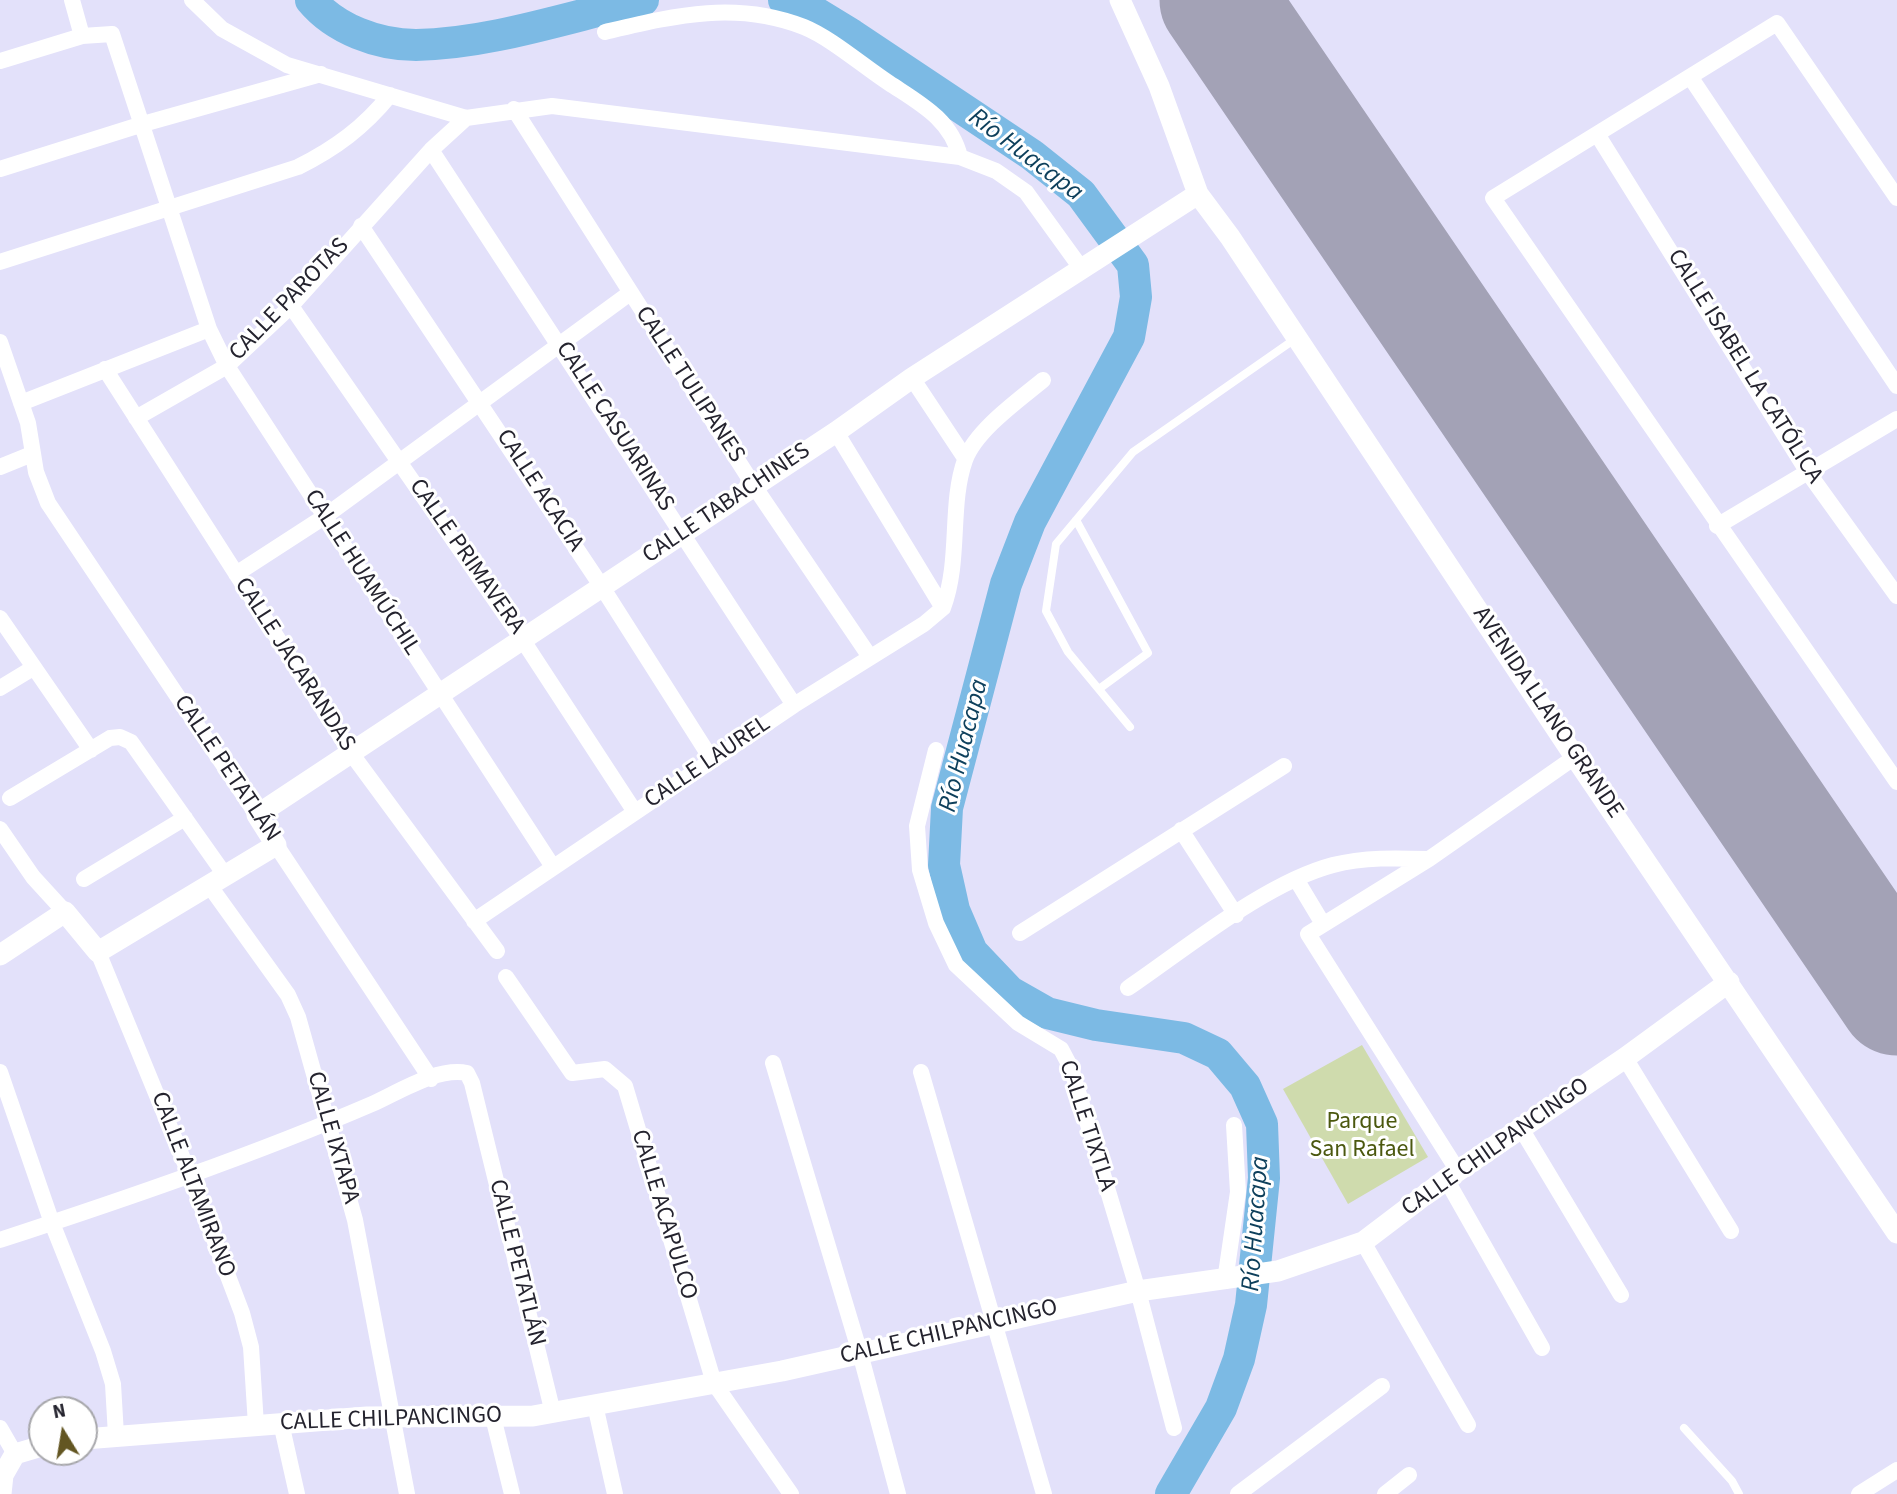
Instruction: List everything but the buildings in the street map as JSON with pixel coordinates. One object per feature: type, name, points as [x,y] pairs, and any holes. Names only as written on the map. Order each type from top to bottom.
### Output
[{"type":"street","points":[[72,0],[82,36]]},
{"type":"street","name":"AVENIDA LLANO GRANDE","points":[[1120,0],[1164,97],[1198,194],[1297,337],[1575,757],[1897,1233]]},
{"type":"street","points":[[194,3],[222,29],[287,65],[466,118],[514,109],[552,106],[960,157],[996,171],[1026,192],[1087,266]]},
{"type":"street","points":[[605,32],[702,10],[751,13],[805,27],[937,115],[956,138],[960,157]]},
{"type":"street","points":[[1897,198],[1777,23],[1493,198],[1717,526],[1897,782]]},
{"type":"street","points":[[0,60],[82,36],[112,34],[144,124],[209,328]]},
{"type":"street","points":[[0,169],[144,124],[321,74]]},
{"type":"street","points":[[1691,78],[1897,386]]},
{"type":"street","points":[[0,262],[298,167],[331,151],[366,124],[390,95]]},
{"type":"street","name":"CALLE TULIPANES","points":[[514,109],[754,486],[870,657]]},
{"type":"street","name":"CALLE PAROTAS","points":[[20,402],[209,328],[226,366],[291,306],[431,150],[466,118]]},
{"type":"street","name":"CALLE ISABEL LA CATÓLICA","points":[[1597,134],[1807,471],[1897,596]]},
{"type":"street","name":"CALLE CASUARINAS","points":[[431,150],[794,705]]},
{"type":"street","name":"CALLE TABACHINES","points":[[257,815],[836,432],[912,378],[1198,194]]},
{"type":"street","name":"CALLE ACACIA","points":[[361,226],[602,587],[712,760]]},
{"type":"street","points":[[236,574],[324,517],[630,293]]},
{"type":"street","name":"CALLE PRIMAVERA","points":[[291,306],[522,639],[635,812]]},
{"type":"street","points":[[0,342],[28,423],[32,454],[0,467]]},
{"type":"street","points":[[136,418],[226,366]]},
{"type":"street","name":"CALLE HUAMÚCHIL","points":[[226,366],[553,867]]},
{"type":"street","name":"CALLE JACARANDAS","points":[[105,369],[351,753],[497,951]]},
{"type":"street","points":[[912,378],[965,458]]},
{"type":"street","points":[[943,608],[952,585],[965,458],[1007,409],[1043,380]]},
{"type":"street","points":[[1717,526],[1897,419]]},
{"type":"street","points":[[836,432],[943,608]]},
{"type":"street","name":"CALLE PETATLÁN","points":[[32,454],[48,503],[431,1079],[454,1071],[467,1073],[475,1096],[553,1413]]},
{"type":"street","name":"CALLE LAUREL","points":[[474,921],[943,608]]},
{"type":"street","points":[[0,618],[91,750]]},
{"type":"street","points":[[0,688],[33,668]]},
{"type":"street","name":"CALLE IXTAPA","points":[[10,798],[110,738],[120,737],[131,742],[185,818],[217,880],[288,995],[329,1122],[373,1300],[407,1494]]},
{"type":"street","name":"CALLE TIXTLA","points":[[936,750],[917,827],[920,870],[936,923],[956,965],[987,997],[1018,1023],[1060,1049],[1070,1068],[1138,1292],[1174,1428]]},
{"type":"street","points":[[1542,1348],[1452,1175],[1308,934],[1429,859],[1575,757]]},
{"type":"street","points":[[1020,933],[1284,766]]},
{"type":"street","points":[[84,879],[185,818]]},
{"type":"street","points":[[0,829],[33,877],[98,952],[276,845]]},
{"type":"street","points":[[1181,830],[1236,915]]},
{"type":"street","points":[[1128,988],[1296,878],[1367,859],[1429,859]]},
{"type":"street","points":[[1296,878],[1323,924]]},
{"type":"street","points":[[0,955],[65,912]]},
{"type":"street","name":"CALLE ALTAMIRANO","points":[[98,952],[190,1176],[242,1313],[251,1347],[256,1424]]},
{"type":"street","name":"CALLE ACAPULCO","points":[[506,977],[572,1073],[604,1069],[625,1086],[714,1383],[791,1494]]},
{"type":"street","name":"CALLE CHILPANCINGO","points":[[98,1437],[256,1424],[553,1413],[860,1353],[1138,1292],[1278,1271],[1363,1242],[1452,1175],[1522,1130],[1729,982]]},
{"type":"street","points":[[1625,1058],[1731,1231]]},
{"type":"street","points":[[773,1063],[860,1353],[898,1494]]},
{"type":"street","points":[[0,1072],[52,1223],[110,1373],[117,1435]]},
{"type":"street","points":[[921,1072],[1044,1494]]},
{"type":"street","points":[[0,1240],[190,1176],[431,1079]]},
{"type":"street","points":[[1225,1281],[1238,1192],[1234,1125]]},
{"type":"street","points":[[1522,1130],[1621,1295]]},
{"type":"street","points":[[1363,1242],[1468,1425]]},
{"type":"street","points":[[1238,1494],[1382,1386]]},
{"type":"street","points":[[595,1405],[615,1494]]},
{"type":"street","points":[[493,1417],[512,1494]]},
{"type":"street","points":[[281,1423],[297,1494]]},
{"type":"street","points":[[0,1428],[15,1454]]},
{"type":"street","points":[[1,1494],[3,1475],[15,1454],[28,1450]]},
{"type":"street","points":[[1859,1494],[1897,1470]]},
{"type":"street","points":[[1385,1494],[1409,1475]]},
{"type":"lane","points":[[1130,727],[1068,652],[1046,611],[1056,544],[1133,452],[1297,337]]},
{"type":"lane","points":[[1076,520],[1148,653],[1099,689]]},
{"type":"lane","points":[[1684,1428],[1732,1480],[1739,1494]]},
{"type":"green space","name":"Parque San Rafael","points":[[1362,1045],[1428,1157],[1348,1204],[1283,1089]]},
{"type":"waterway","name":"Río Huacapa","points":[[311,0],[332,19],[358,33],[387,42],[416,45],[501,35],[643,0]]},
{"type":"waterway","name":"Río Huacapa","points":[[784,0],[808,8],[852,35],[1032,155],[1081,194],[1133,265],[1136,297],[1129,337],[1030,522],[1006,584],[947,808],[944,865],[954,910],[972,952],[1010,992],[1047,1013],[1096,1025],[1184,1038],[1218,1054],[1245,1086],[1262,1124],[1264,1178],[1251,1305],[1239,1359],[1221,1408],[1171,1494]]},
{"type":"runway","points":[[1218,0],[1897,997]]}]
